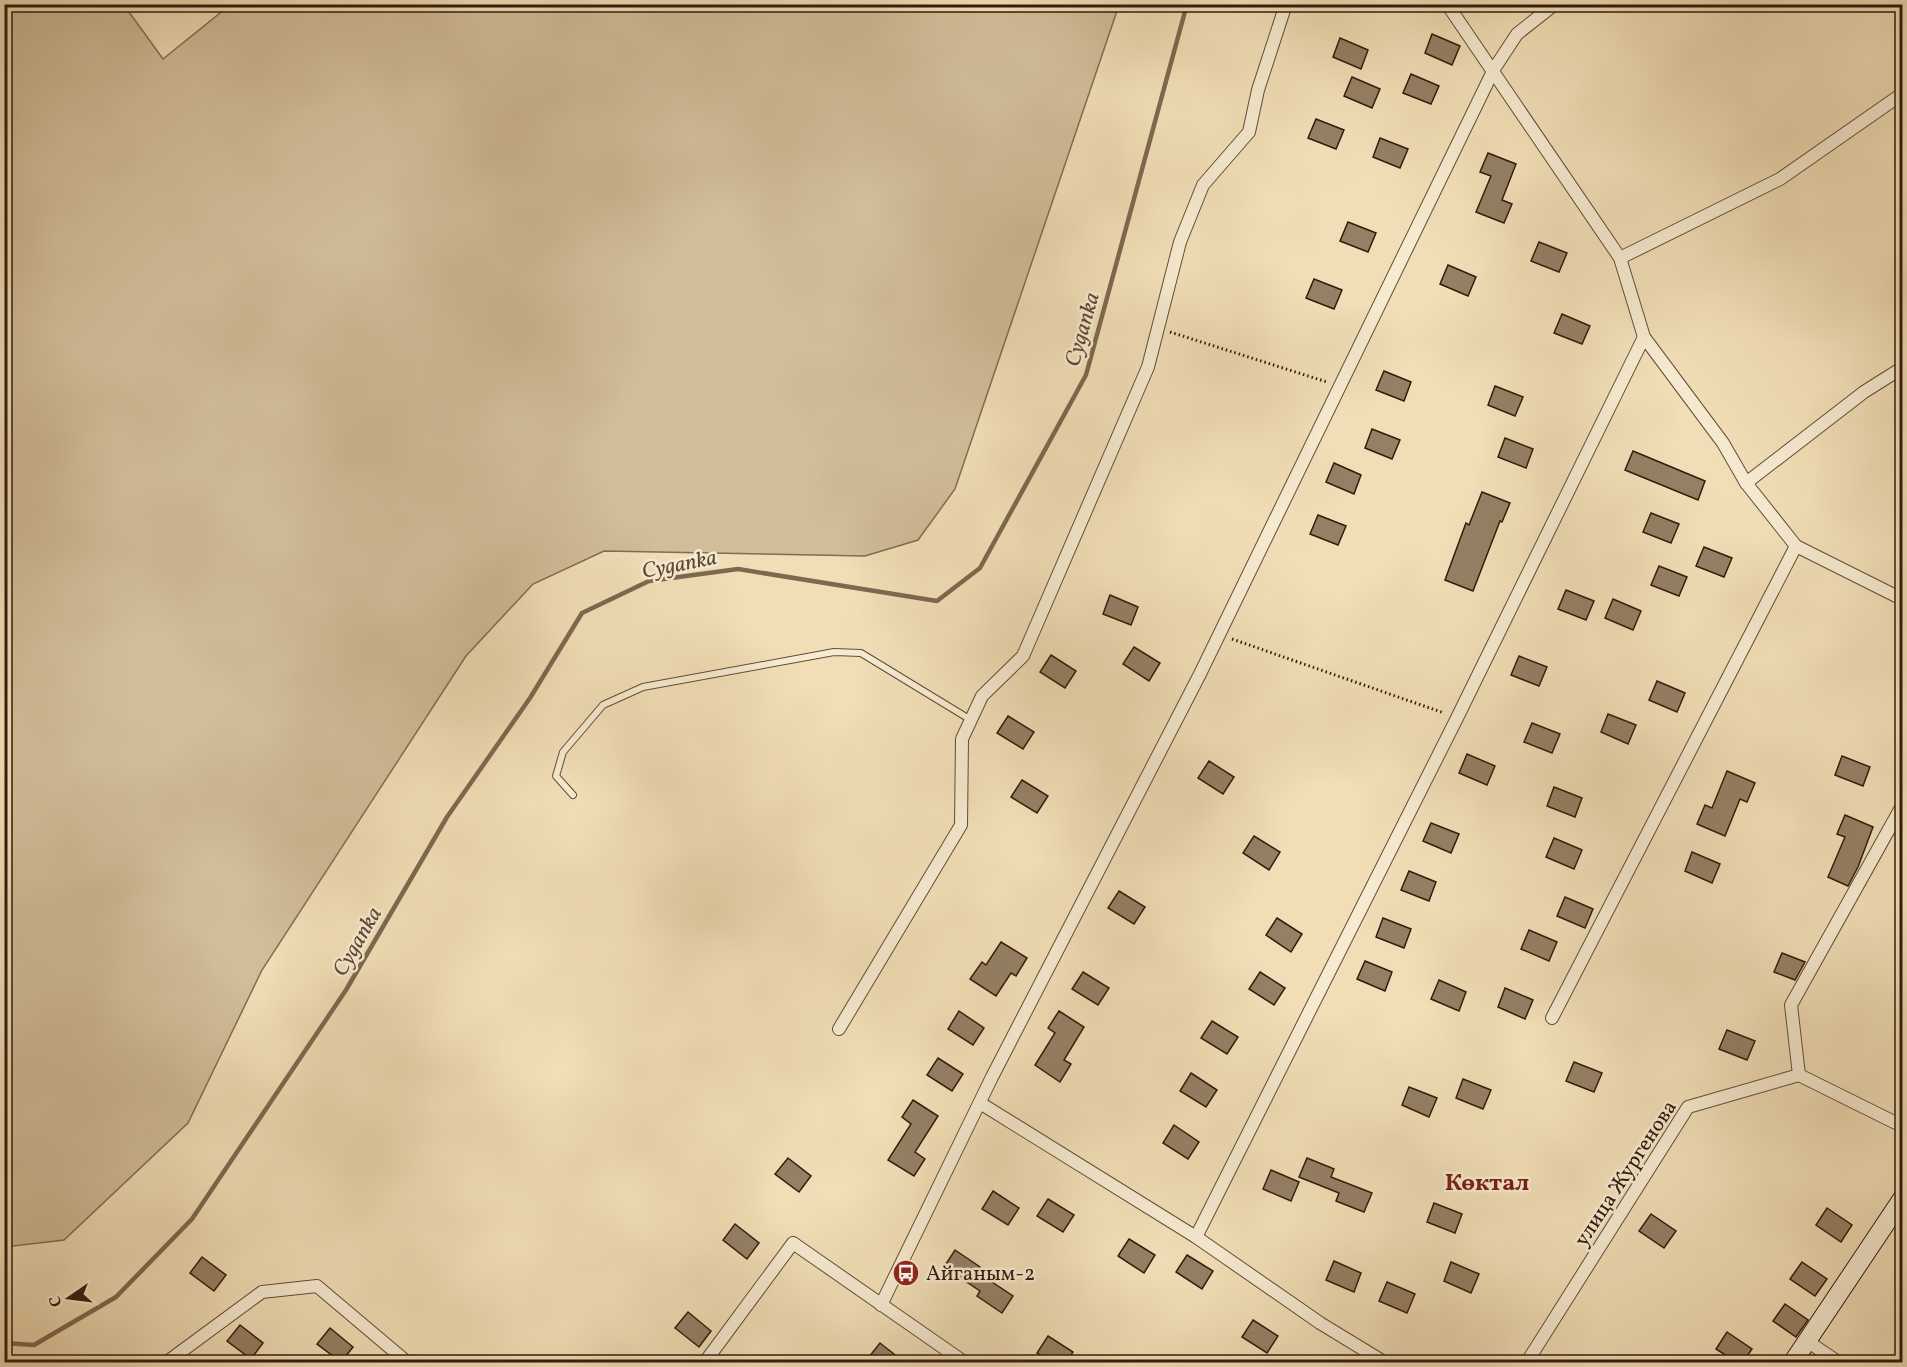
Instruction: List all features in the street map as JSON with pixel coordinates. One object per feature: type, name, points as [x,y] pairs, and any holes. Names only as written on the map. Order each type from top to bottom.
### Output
[{"type":"street","points":[[839,1029],[961,825],[962,739],[982,696],[1023,656],[1148,367],[1180,242],[1203,185],[1249,132],[1258,90],[1287,4]]},
{"type":"street","points":[[1447,4],[1494,69],[1620,258],[1644,337],[1723,443],[1746,483],[1796,546],[1902,599]]},
{"type":"street","points":[[881,1305],[980,1103],[1219,634],[1494,69],[1517,34],[1555,4]]},
{"type":"street","points":[[1620,258],[1780,179],[1902,94]]},
{"type":"street","points":[[1197,1237],[1457,718],[1644,337]]},
{"type":"street","points":[[1746,483],[1864,392],[1902,368]]},
{"type":"street","points":[[1552,1018],[1796,546]]},
{"type":"street","points":[[1902,806],[1791,1005],[1799,1075],[1902,1126]]},
{"type":"street","name":"улица Жургенова","points":[[1527,1362],[1688,1107],[1799,1075]]},
{"type":"street","points":[[980,1103],[1197,1237],[1320,1323],[1384,1362]]},
{"type":"street","points":[[1793,1362],[1902,1199]]},
{"type":"street","points":[[705,1362],[793,1244],[964,1362]]},
{"type":"street","points":[[167,1362],[262,1292],[317,1286],[407,1362]]},
{"type":"street","points":[[1807,1341],[1838,1362]]},
{"type":"lane","points":[[573,795],[556,776],[563,753],[603,705],[643,687],[834,652],[861,653],[971,720]]},
{"type":"path","points":[[1158,328],[1340,386]]},
{"type":"path","points":[[1219,634],[1457,718]]},
{"type":"shaded area","points":[[4,5],[124,5],[163,59],[230,5],[1119,5],[955,489],[918,540],[865,556],[604,551],[533,584],[466,656],[262,970],[188,1123],[64,1240],[5,1247]]},
{"type":"building","points":[[1432,34],[1460,46],[1452,65],[1425,53]]},
{"type":"building","points":[[1340,38],[1368,50],[1361,69],[1333,57]]},
{"type":"building","points":[[1411,74],[1439,86],[1431,104],[1403,93]]},
{"type":"building","points":[[1352,77],[1380,89],[1372,108],[1344,96]]},
{"type":"building","points":[[1316,119],[1344,130],[1336,149],[1308,138]]},
{"type":"building","points":[[1380,138],[1408,149],[1400,168],[1373,157]]},
{"type":"building","points":[[1488,153],[1516,164],[1502,200],[1512,204],[1504,223],[1476,212],[1491,176],[1480,172]]},
{"type":"building","points":[[1348,222],[1376,233],[1368,252],[1340,241]]},
{"type":"building","points":[[1539,242],[1567,253],[1559,272],[1531,261]]},
{"type":"building","points":[[1448,265],[1476,277],[1468,296],[1440,284]]},
{"type":"building","points":[[1314,279],[1342,290],[1334,309],[1306,298]]},
{"type":"building","points":[[1562,314],[1590,326],[1582,344],[1554,333]]},
{"type":"building","points":[[1384,371],[1411,382],[1404,401],[1376,390]]},
{"type":"building","points":[[1495,386],[1523,397],[1515,416],[1488,405]]},
{"type":"building","points":[[1372,429],[1400,440],[1392,459],[1365,448]]},
{"type":"building","points":[[1505,438],[1533,449],[1526,468],[1498,457]]},
{"type":"building","points":[[1633,451],[1705,481],[1698,500],[1625,470]]},
{"type":"building","points":[[1334,463],[1361,475],[1354,494],[1326,482]]},
{"type":"building","points":[[1482,492],[1510,503],[1502,522],[1500,521],[1473,591],[1445,580],[1466,523],[1469,525]]},
{"type":"building","points":[[1651,513],[1679,524],[1671,543],[1643,532]]},
{"type":"building","points":[[1318,515],[1346,526],[1338,545],[1310,534]]},
{"type":"building","points":[[1704,547],[1732,558],[1724,577],[1696,566]]},
{"type":"building","points":[[1659,566],[1687,577],[1679,596],[1651,585]]},
{"type":"building","points":[[1566,590],[1594,601],[1586,620],[1558,609]]},
{"type":"building","points":[[1110,595],[1138,607],[1131,625],[1103,614]]},
{"type":"building","points":[[1613,599],[1641,611],[1633,630],[1605,618]]},
{"type":"building","points":[[1134,647],[1160,663],[1149,681],[1123,664]]},
{"type":"building","points":[[1051,655],[1076,671],[1065,688],[1040,672]]},
{"type":"building","points":[[1519,656],[1547,667],[1539,686],[1511,675]]},
{"type":"building","points":[[1657,681],[1685,693],[1677,712],[1649,700]]},
{"type":"building","points":[[1608,714],[1636,725],[1628,744],[1601,732]]},
{"type":"building","points":[[1008,716],[1034,732],[1023,749],[997,733]]},
{"type":"building","points":[[1532,723],[1560,734],[1552,753],[1524,742]]},
{"type":"building","points":[[1467,754],[1495,766],[1487,785],[1459,773]]},
{"type":"building","points":[[1842,756],[1870,767],[1863,786],[1835,775]]},
{"type":"building","points":[[1209,761],[1234,777],[1223,794],[1198,778]]},
{"type":"building","points":[[1727,771],[1755,783],[1747,802],[1740,799],[1725,836],[1697,824],[1705,805],[1712,808]]},
{"type":"building","points":[[1022,780],[1048,796],[1037,813],[1011,797]]},
{"type":"building","points":[[1554,787],[1582,798],[1575,817],[1547,806]]},
{"type":"building","points":[[1845,815],[1873,827],[1848,886],[1828,877],[1845,837],[1837,834]]},
{"type":"building","points":[[1431,823],[1459,834],[1451,853],[1423,841]]},
{"type":"building","points":[[1254,836],[1280,852],[1269,870],[1243,853]]},
{"type":"building","points":[[1554,838],[1582,850],[1574,869],[1546,857]]},
{"type":"building","points":[[1692,852],[1720,864],[1712,883],[1685,871]]},
{"type":"building","points":[[1409,871],[1436,882],[1429,901],[1401,890]]},
{"type":"building","points":[[1119,891],[1145,907],[1134,924],[1108,908]]},
{"type":"building","points":[[1565,897],[1593,909],[1585,928],[1557,916]]},
{"type":"building","points":[[1277,918],[1302,934],[1291,952],[1266,935]]},
{"type":"building","points":[[1383,918],[1411,929],[1404,948],[1376,937]]},
{"type":"building","points":[[1529,930],[1557,942],[1549,961],[1521,949]]},
{"type":"building","points":[[1001,942],[1027,958],[1016,976],[1011,973],[996,996],[970,979],[982,962],[986,965]]},
{"type":"building","points":[[1782,953],[1805,962],[1795,980],[1774,972]]},
{"type":"building","points":[[1365,961],[1392,972],[1385,991],[1357,979]]},
{"type":"building","points":[[1083,972],[1109,988],[1098,1005],[1072,989]]},
{"type":"building","points":[[1260,972],[1285,988],[1274,1005],[1249,989]]},
{"type":"building","points":[[1439,980],[1466,992],[1459,1011],[1431,999]]},
{"type":"building","points":[[1505,988],[1533,1000],[1525,1019],[1498,1007]]},
{"type":"building","points":[[959,1011],[984,1028],[973,1045],[948,1029]]},
{"type":"building","points":[[1059,1011],[1084,1027],[1064,1060],[1071,1064],[1060,1082],[1035,1065],[1055,1033],[1048,1028]]},
{"type":"building","points":[[1212,1021],[1238,1037],[1227,1054],[1201,1038]]},
{"type":"building","points":[[1727,1030],[1755,1041],[1747,1060],[1719,1049]]},
{"type":"building","points":[[938,1058],[963,1074],[952,1091],[927,1075]]},
{"type":"building","points":[[1574,1062],[1602,1073],[1594,1092],[1566,1081]]},
{"type":"building","points":[[1191,1073],[1217,1090],[1206,1107],[1180,1091]]},
{"type":"building","points":[[1463,1079],[1491,1090],[1483,1109],[1456,1098]]},
{"type":"building","points":[[1409,1087],[1437,1098],[1429,1117],[1402,1105]]},
{"type":"building","points":[[913,1100],[938,1116],[915,1152],[925,1159],[914,1176],[888,1160],[911,1124],[902,1117]]},
{"type":"building","points":[[1174,1125],[1199,1142],[1188,1159],[1163,1143]]},
{"type":"building","points":[[788,1158],[811,1176],[799,1192],[775,1174]]},
{"type":"building","points":[[1307,1158],[1334,1169],[1331,1177],[1372,1193],[1364,1212],[1336,1201],[1339,1193],[1299,1177]]},
{"type":"building","points":[[1271,1170],[1299,1182],[1291,1201],[1263,1189]]},
{"type":"building","points":[[993,1191],[1019,1208],[1008,1225],[982,1209]]},
{"type":"building","points":[[1048,1199],[1074,1215],[1063,1232],[1037,1216]]},
{"type":"building","points":[[1434,1203],[1462,1214],[1455,1233],[1427,1222]]},
{"type":"building","points":[[1827,1208],[1852,1225],[1841,1242],[1816,1225]]},
{"type":"building","points":[[1651,1214],[1676,1231],[1664,1248],[1639,1231]]},
{"type":"building","points":[[735,1224],[759,1243],[747,1259],[723,1240]]},
{"type":"building","points":[[1129,1239],[1155,1255],[1144,1273],[1118,1256]]},
{"type":"building","points":[[955,1250],[980,1267],[977,1272],[1013,1296],[1002,1313],[977,1296],[980,1291],[944,1267]]},
{"type":"building","points":[[1187,1255],[1213,1271],[1202,1289],[1176,1272]]},
{"type":"building","points":[[202,1257],[226,1275],[214,1291],[190,1273]]},
{"type":"building","points":[[1334,1261],[1361,1273],[1354,1292],[1326,1280]]},
{"type":"building","points":[[1451,1262],[1479,1274],[1471,1293],[1444,1281]]},
{"type":"building","points":[[1802,1262],[1827,1279],[1815,1296],[1790,1279]]},
{"type":"building","points":[[1387,1282],[1415,1294],[1407,1313],[1379,1301]]},
{"type":"building","points":[[1785,1304],[1808,1320],[1796,1337],[1773,1321]]},
{"type":"building","points":[[688,1312],[711,1331],[699,1347],[675,1328]]},
{"type":"building","points":[[1253,1320],[1278,1336],[1267,1353],[1242,1337]]},
{"type":"building","points":[[240,1325],[263,1343],[251,1359],[227,1341]]},
{"type":"building","points":[[330,1328],[353,1347],[341,1362],[317,1344]]},
{"type":"building","points":[[1727,1332],[1752,1349],[1743,1362],[1736,1362],[1716,1349]]},
{"type":"building","points":[[1048,1336],[1073,1352],[1067,1362],[1052,1362],[1037,1353]]},
{"type":"building","points":[[880,1343],[904,1362],[865,1362]]},
{"type":"waterway","name":"Cyganka","points":[[4,1343],[34,1345],[116,1297],[192,1219],[346,990],[447,817],[530,698],[582,613],[649,581],[738,569],[937,601],[980,568],[1086,375],[1187,4]]},
{"type":"place","name":"Айганым-2","points":[[906,1273]]},
{"type":"district","name":"Көктал","points":[[1487,1182]]}]
